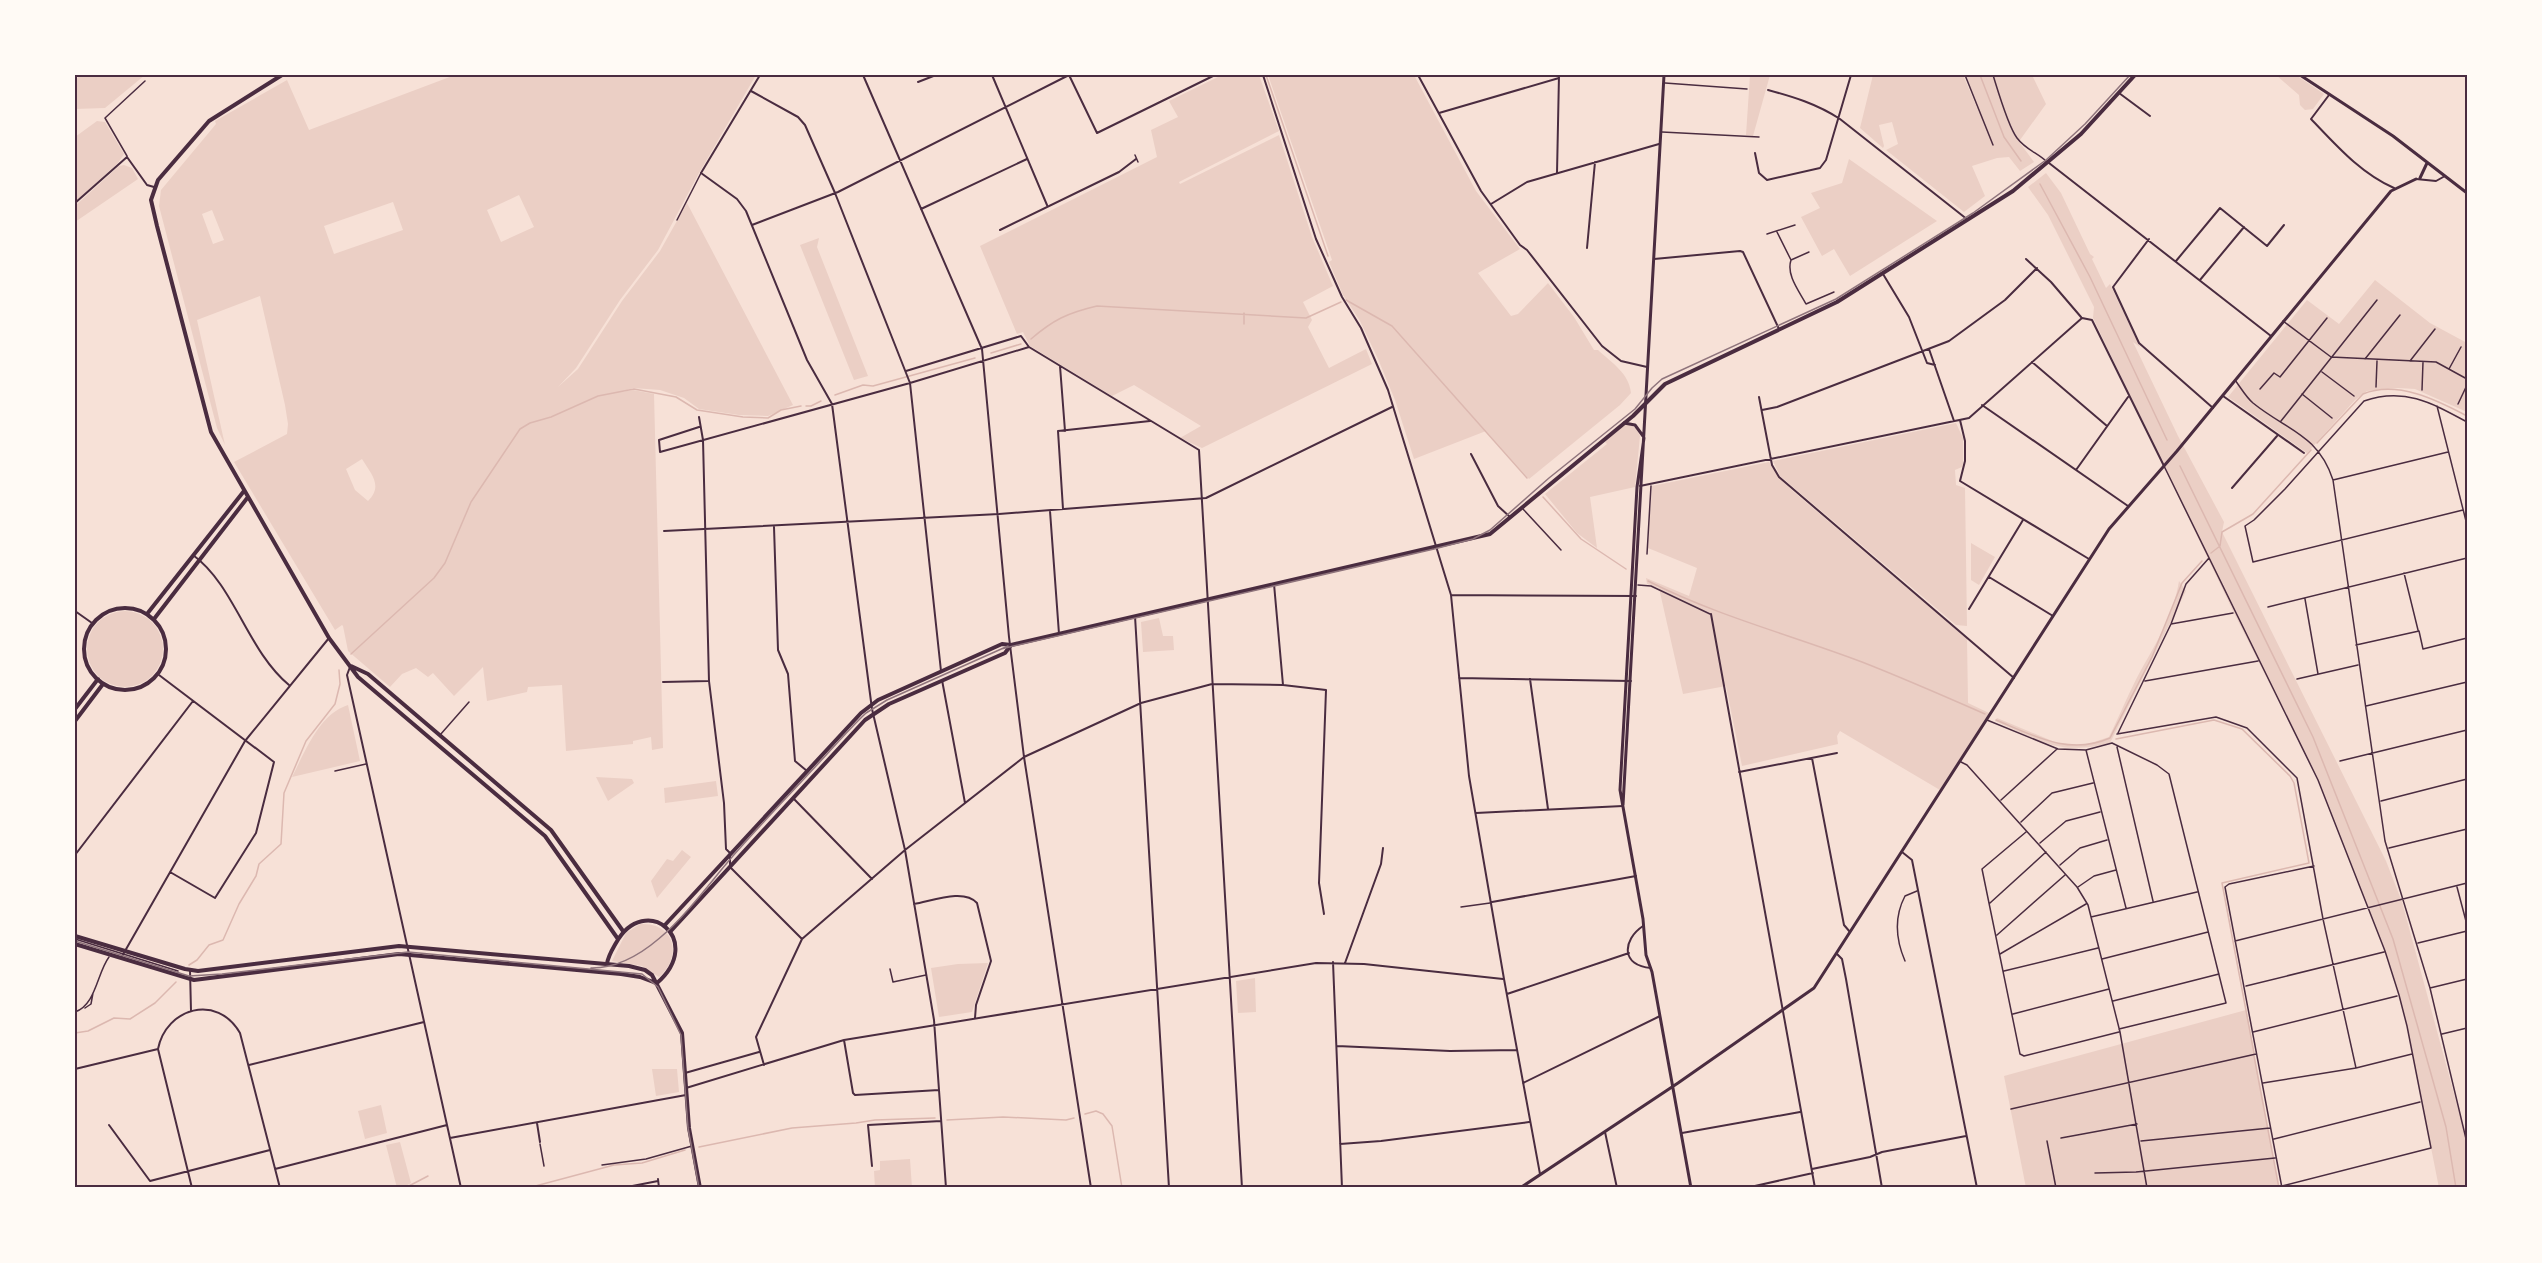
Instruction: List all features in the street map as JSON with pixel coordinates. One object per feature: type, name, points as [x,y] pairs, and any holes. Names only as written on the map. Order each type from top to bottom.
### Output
[{"type":"main road","points":[[282,75],[209,121],[154,186],[152,205],[207,421],[328,638],[358,677],[545,836],[618,939]]},
{"type":"main road","points":[[664,926],[871,705],[1002,644],[1011,645],[1490,534],[1624,423],[1668,381],[1837,302],[2008,194],[2049,163],[2081,134],[2134,75]]},
{"type":"main road","points":[[147,614],[244,490]]},
{"type":"main road","points":[[154,619],[248,497]]},
{"type":"main road","points":[[128,608],[147,614],[154,619],[163,633],[166,645],[166,657],[159,675],[150,683],[137,689],[118,690],[103,684],[88,668],[83,649],[85,637],[92,623],[113,609],[128,608]]},
{"type":"main road","points":[[670,932],[872,714],[1005,653],[1011,645]]},
{"type":"main road","points":[[350,666],[368,674],[551,830],[623,931]]},
{"type":"main road","points":[[75,709],[98,679]]},
{"type":"main road","points":[[75,721],[103,684]]},
{"type":"main road","points":[[607,973],[608,958],[623,931],[635,922],[653,921],[670,932],[676,948],[674,962],[657,983]]},
{"type":"main road","points":[[75,937],[189,979],[208,979],[409,954],[640,976],[657,983]]},
{"type":"main road","points":[[75,944],[109,954],[122,954],[190,970],[407,946],[607,964],[645,970],[657,983],[682,1033],[692,1146],[700,1188]]},
{"type":"street","points":[[760,75],[701,173],[741,203],[807,360],[832,404],[872,714],[905,850],[934,1025],[945,1188]]},
{"type":"street","points":[[863,75],[982,350],[1024,757],[1091,1188]]},
{"type":"street","points":[[918,82],[936,75]]},
{"type":"street","points":[[992,75],[1047,206]]},
{"type":"street","points":[[752,225],[835,193],[1069,75],[1096,133],[1215,75]]},
{"type":"street","points":[[1263,75],[1316,239],[1341,294],[1361,328],[1393,406],[1451,595],[1463,730],[1504,980],[1540,1174]]},
{"type":"street","points":[[1418,75],[1481,191],[1520,245],[1527,250],[1602,346],[1621,361],[1647,367]]},
{"type":"street","points":[[1623,806],[1626,795],[1643,437],[1664,75]]},
{"type":"street","points":[[1755,153],[1759,173],[1767,180],[1820,168],[1826,160],[1840,118],[1851,75]]},
{"type":"street","points":[[2300,75],[2393,136],[2467,193]]},
{"type":"street","points":[[1439,113],[1559,77],[1557,173]]},
{"type":"street","points":[[1768,90],[1798,98],[1840,118],[1968,220]]},
{"type":"street","points":[[751,91],[802,120],[835,193],[907,372],[921,474],[941,672]]},
{"type":"street","points":[[2119,93],[2150,116]]},
{"type":"street","points":[[2329,94],[2311,119],[2356,164],[2380,182],[2394,188]]},
{"type":"street","points":[[1491,204],[1527,182],[1661,144]]},
{"type":"street","points":[[75,203],[127,157],[147,185],[154,186]]},
{"type":"street","points":[[921,209],[1027,159]]},
{"type":"street","points":[[999,230],[1119,172],[1136,159]]},
{"type":"street","points":[[1587,248],[1595,162]]},
{"type":"street","points":[[2049,163],[2271,336]]},
{"type":"street","points":[[2418,178],[2427,163]]},
{"type":"street","points":[[1520,1188],[1814,988],[2109,529],[2213,408],[2394,188],[2418,178],[2436,181],[2445,176]]},
{"type":"street","points":[[2176,261],[2217,210],[2222,209],[2267,246],[2284,225]]},
{"type":"street","points":[[2200,280],[2244,227]]},
{"type":"street","points":[[2149,239],[2113,287],[2139,343],[2213,408]]},
{"type":"street","points":[[1654,259],[1740,250],[1743,252],[1779,330]]},
{"type":"street","points":[[2026,259],[2082,318],[2092,320],[2164,466]]},
{"type":"street","points":[[1762,411],[1949,341],[2006,300],[2037,268]]},
{"type":"street","points":[[1883,274],[1909,317],[1927,363],[1935,365]]},
{"type":"street","points":[[1637,486],[1969,418],[2082,318]]},
{"type":"street","points":[[907,372],[1021,336],[1029,346],[1059,366],[1199,450],[1242,1188]]},
{"type":"street","points":[[699,427],[659,440],[660,452],[984,362],[1029,346]]},
{"type":"street","points":[[1929,349],[1954,421]]},
{"type":"street","points":[[2031,362],[2107,426]]},
{"type":"street","points":[[1059,366],[1065,431]]},
{"type":"street","points":[[2076,471],[2128,396]]},
{"type":"street","points":[[2222,396],[2304,453]]},
{"type":"street","points":[[1759,397],[1772,465],[1779,477],[2014,678]]},
{"type":"street","points":[[1982,405],[2128,506]]},
{"type":"street","points":[[664,531],[924,519],[1202,498],[1238,483],[1393,406]]},
{"type":"street","points":[[699,417],[703,440],[709,681],[724,802],[726,849],[730,853],[730,867],[802,939]]},
{"type":"street","points":[[1064,509],[1057,433],[1148,423],[1150,420]]},
{"type":"street","points":[[1960,420],[1965,436],[1965,461],[1960,482],[2090,559]]},
{"type":"street","points":[[1624,423],[1637,426],[1643,437],[1637,486],[1620,790],[1636,876],[1646,955],[1651,968],[1691,1188]]},
{"type":"street","points":[[2232,488],[2278,435]]},
{"type":"street","points":[[1471,454],[1498,506],[1510,517]]},
{"type":"street","points":[[1050,511],[1059,634]]},
{"type":"street","points":[[1969,609],[2023,520]]},
{"type":"street","points":[[774,526],[777,650],[788,674],[795,761],[807,771]]},
{"type":"street","points":[[192,555],[220,585],[266,663],[289,685]]},
{"type":"street","points":[[1988,577],[2053,616]]},
{"type":"street","points":[[1274,584],[1283,685]]},
{"type":"street","points":[[1451,595],[1636,596]]},
{"type":"street","points":[[75,610],[92,623]]},
{"type":"street","points":[[1711,614],[1815,1188]]},
{"type":"street","points":[[1135,616],[1169,1188]]},
{"type":"street","points":[[122,954],[245,741],[328,638]]},
{"type":"street","points":[[350,666],[347,675],[461,1188]]},
{"type":"street","points":[[159,675],[274,762],[256,833],[215,898],[170,872]]},
{"type":"street","points":[[1460,678],[1632,681]]},
{"type":"street","points":[[1530,679],[1548,809]]},
{"type":"street","points":[[942,680],[965,803]]},
{"type":"street","points":[[663,681],[709,681]]},
{"type":"street","points":[[764,1065],[756,1037],[802,939],[905,850],[1024,757],[1141,703],[1212,684],[1283,685],[1326,690],[1319,884],[1324,914]]},
{"type":"street","points":[[75,855],[193,701]]},
{"type":"street","points":[[1739,772],[1837,753]]},
{"type":"street","points":[[1812,758],[1844,925],[1851,932]]},
{"type":"street","points":[[794,798],[872,879]]},
{"type":"street","points":[[1476,813],[1623,806]]},
{"type":"street","points":[[1345,963],[1381,864],[1383,848]]},
{"type":"street","points":[[1902,852],[1912,860],[1977,1188]]},
{"type":"street","points":[[1492,902],[1636,876]]},
{"type":"street","points":[[914,904],[962,895],[971,897],[977,903],[991,961],[976,1005],[975,1018]]},
{"type":"street","points":[[1643,926],[1631,937],[1628,943],[1629,953],[1638,965],[1651,968]]},
{"type":"street","points":[[1507,994],[1629,953]]},
{"type":"street","points":[[1837,954],[1842,959],[1846,978],[1882,1188]]},
{"type":"street","points":[[1333,962],[1342,1188]]},
{"type":"street","points":[[686,1088],[844,1040],[1230,975],[1316,963],[1345,963],[1504,980]]},
{"type":"street","points":[[190,970],[191,1011]]},
{"type":"street","points":[[192,1188],[158,1049],[162,1035],[169,1024],[182,1014],[191,1011],[213,1012],[232,1022],[244,1043],[280,1188]]},
{"type":"street","points":[[1523,1083],[1660,1016]]},
{"type":"street","points":[[249,1065],[424,1022]]},
{"type":"street","points":[[844,1040],[852,1093],[855,1095],[939,1090]]},
{"type":"street","points":[[1336,1046],[1450,1051],[1517,1050]]},
{"type":"street","points":[[75,1069],[158,1049]]},
{"type":"street","points":[[686,1073],[759,1052]]},
{"type":"street","points":[[450,1138],[687,1095]]},
{"type":"street","points":[[1682,1133],[1801,1112]]},
{"type":"street","points":[[872,1166],[868,1125],[941,1121]]},
{"type":"street","points":[[1340,1144],[1381,1142],[1530,1122]]},
{"type":"street","points":[[537,1123],[540,1142]]},
{"type":"street","points":[[109,1125],[150,1181],[270,1150]]},
{"type":"street","points":[[275,1169],[447,1125]]},
{"type":"street","points":[[1605,1132],[1617,1188]]},
{"type":"street","points":[[1812,1169],[1966,1136]]},
{"type":"street","points":[[1746,1188],[1813,1173]]},
{"type":"street","points":[[622,1188],[658,1180],[659,1188]]},
{"type":"lane","points":[[1965,75],[1993,145]]},
{"type":"lane","points":[[1993,75],[2016,137],[2036,156],[2042,157],[2049,163]]},
{"type":"lane","points":[[127,157],[105,118],[145,81]]},
{"type":"lane","points":[[1664,83],[1747,89]]},
{"type":"lane","points":[[1661,132],[1759,137]]},
{"type":"lane","points":[[677,220],[701,173]]},
{"type":"lane","points":[[1767,234],[1795,225]]},
{"type":"lane","points":[[1777,232],[1791,260],[1790,274],[1806,304],[1834,292]]},
{"type":"lane","points":[[1791,260],[1809,252]]},
{"type":"lane","points":[[2281,421],[2377,300]]},
{"type":"lane","points":[[2365,360],[2400,315]]},
{"type":"lane","points":[[2260,389],[2274,373],[2280,377],[2327,318]]},
{"type":"lane","points":[[2283,321],[2331,357],[2436,362],[2467,378]]},
{"type":"lane","points":[[2410,361],[2435,329]]},
{"type":"lane","points":[[2450,369],[2461,347]]},
{"type":"lane","points":[[2376,387],[2377,360]]},
{"type":"lane","points":[[2422,390],[2423,362]]},
{"type":"lane","points":[[2321,371],[2354,396]]},
{"type":"lane","points":[[2235,379],[2250,401],[2306,437],[2326,461],[2333,480],[2379,801],[2388,849],[2430,988],[2467,1143]]},
{"type":"lane","points":[[2458,404],[2467,385]]},
{"type":"lane","points":[[2302,394],[2332,418]]},
{"type":"lane","points":[[2463,510],[2253,562],[2245,526],[2285,489],[2364,401],[2379,396],[2424,399],[2467,422]]},
{"type":"lane","points":[[2437,406],[2467,525]]},
{"type":"lane","points":[[2333,480],[2449,452]]},
{"type":"lane","points":[[2164,466],[2210,558],[2234,613],[2318,780],[2385,951],[2399,995],[2413,1054],[2431,1148],[2282,1187],[2268,1128],[2245,986],[2225,887],[2229,884],[2314,866]]},
{"type":"lane","points":[[1647,554],[1651,484]]},
{"type":"lane","points":[[1521,507],[1561,550]]},
{"type":"lane","points":[[2210,558],[2186,584],[2171,624],[2117,734],[2216,717],[2247,728],[2296,777],[2332,964],[2356,1068]]},
{"type":"lane","points":[[2268,607],[2467,558]]},
{"type":"lane","points":[[2404,573],[2423,649],[2467,638]]},
{"type":"lane","points":[[1637,585],[1651,586],[1711,614]]},
{"type":"lane","points":[[2305,598],[2318,674]]},
{"type":"lane","points":[[2171,624],[2234,613]]},
{"type":"lane","points":[[2356,645],[2419,631]]},
{"type":"lane","points":[[2142,682],[2259,661]]},
{"type":"lane","points":[[2297,679],[2359,664]]},
{"type":"lane","points":[[2366,706],[2467,682]]},
{"type":"lane","points":[[440,736],[469,702]]},
{"type":"lane","points":[[1987,720],[2058,749],[2086,750],[2112,743],[2141,756],[2169,774],[2226,1003],[2022,1056],[1982,869],[2026,831]]},
{"type":"lane","points":[[2340,761],[2467,730]]},
{"type":"lane","points":[[2117,747],[2153,901]]},
{"type":"lane","points":[[2000,801],[2058,749]]},
{"type":"lane","points":[[2086,750],[2126,908]]},
{"type":"lane","points":[[1961,761],[2059,866],[2077,887],[2087,904],[2120,1030],[2147,1188]]},
{"type":"lane","points":[[335,771],[367,764]]},
{"type":"lane","points":[[2379,801],[2467,779]]},
{"type":"lane","points":[[2020,823],[2052,793],[2094,783]]},
{"type":"lane","points":[[516,812],[522,806]]},
{"type":"lane","points":[[2039,844],[2066,821],[2101,811]]},
{"type":"lane","points":[[2388,849],[2467,829]]},
{"type":"lane","points":[[2059,866],[2080,848],[2108,839]]},
{"type":"lane","points":[[1989,903],[2046,852]]},
{"type":"lane","points":[[2077,887],[2094,876],[2116,870]]},
{"type":"lane","points":[[1996,936],[2066,874]]},
{"type":"lane","points":[[2235,941],[2467,883]]},
{"type":"lane","points":[[2456,886],[2467,925]]},
{"type":"lane","points":[[1905,961],[1898,937],[1898,914],[1905,896],[1918,890]]},
{"type":"lane","points":[[2091,917],[2198,892]]},
{"type":"lane","points":[[1461,907],[1492,902]]},
{"type":"lane","points":[[2000,954],[2087,904]]},
{"type":"lane","points":[[2417,944],[2467,931]]},
{"type":"lane","points":[[2102,959],[2209,932]]},
{"type":"lane","points":[[2004,971],[2099,948]]},
{"type":"lane","points":[[2245,986],[2385,951]]},
{"type":"lane","points":[[84,1009],[109,954]]},
{"type":"lane","points":[[122,954],[178,971]]},
{"type":"lane","points":[[890,969],[892,982],[926,975]]},
{"type":"lane","points":[[2112,1002],[2219,974]]},
{"type":"lane","points":[[2430,988],[2467,979]]},
{"type":"lane","points":[[2012,1014],[2109,989]]},
{"type":"lane","points":[[75,1012],[92,1004],[93,993]]},
{"type":"lane","points":[[2253,1032],[2399,995]]},
{"type":"lane","points":[[2441,1035],[2467,1028]]},
{"type":"lane","points":[[2011,1109],[2257,1054]]},
{"type":"lane","points":[[2262,1083],[2356,1068],[2413,1054]]},
{"type":"lane","points":[[2272,1139],[2421,1102]]},
{"type":"lane","points":[[2061,1138],[2137,1124]]},
{"type":"lane","points":[[2140,1141],[2268,1128]]},
{"type":"lane","points":[[2047,1141],[2056,1188]]},
{"type":"lane","points":[[540,1142],[544,1166]]},
{"type":"lane","points":[[602,1165],[646,1159],[692,1146]]},
{"type":"lane","points":[[2095,1173],[2276,1158]]},
{"type":"shaded area","points":[[80,75],[145,75],[105,108],[75,109],[75,81]]},
{"type":"shaded area","points":[[455,75],[756,75],[699,173],[658,250],[620,300],[576,368],[558,387],[578,369],[622,301],[660,251],[687,203],[793,405],[768,416],[739,415],[699,409],[684,398],[660,390],[633,388],[621,392],[633,390],[654,394],[663,748],[652,750],[651,737],[633,741],[633,744],[566,751],[562,685],[528,687],[527,692],[487,701],[483,667],[454,696],[433,673],[428,677],[416,668],[402,674],[390,687],[348,651],[343,626],[335,630],[234,462],[287,434],[285,405],[260,296],[197,320],[225,445],[217,428],[159,206],[161,190],[216,124],[215,121],[287,80],[309,130]],"holes":[[[519,195],[534,227],[501,242],[487,210]],[[393,202],[403,230],[334,254],[324,226]],[[212,210],[224,240],[213,244],[202,214]],[[362,459],[375,485],[375,490],[368,501],[355,490],[346,469]]]},
{"type":"shaded area","points":[[1222,75],[1259,75],[1279,131],[1179,182],[1180,184],[1279,135],[1312,237],[1333,286],[1303,302],[1312,320],[1308,327],[1329,368],[1366,349],[1372,364],[1202,448],[1180,438],[1201,426],[1134,385],[1112,396],[1030,346],[1023,332],[1017,334],[980,246],[1157,157],[1151,130],[1178,117],[1169,101]]},
{"type":"shaded area","points":[[1268,75],[1414,75],[1476,191],[1520,249],[1478,273],[1511,316],[1518,314],[1548,283],[1574,317],[1594,350],[1598,350],[1623,374],[1631,393],[1620,405],[1529,479],[1486,431],[1414,459],[1395,400],[1378,359],[1360,321],[1343,295],[1329,262],[1332,260]]},
{"type":"shaded area","points":[[1750,75],[1770,75],[1753,136],[1746,135]]},
{"type":"shaded area","points":[[1873,75],[1963,75],[1978,110],[1966,75],[2032,75],[2046,104],[2020,140],[2017,139],[2034,162],[2020,171],[2009,157],[1997,158],[1972,166],[1985,196],[1964,212],[1886,150],[1898,144],[1892,122],[1879,125],[1883,148],[1860,128]]},
{"type":"shaded area","points":[[2276,75],[2296,75],[2324,94],[2313,109],[2305,110],[2300,105],[2299,95]]},
{"type":"shaded area","points":[[97,121],[105,122],[124,154],[118,163],[75,202],[75,137]]},
{"type":"shaded area","points":[[1849,159],[1937,221],[1850,276],[1834,249],[1822,256],[1801,217],[1820,208],[1811,193],[1842,183]]},
{"type":"shaded area","points":[[119,166],[132,168],[138,179],[75,222],[75,206]]},
{"type":"shaded area","points":[[2046,173],[2061,193],[2090,254],[2094,257],[2092,259],[2106,288],[2110,284],[2140,347],[2133,342],[2178,436],[2224,522],[2222,532],[2386,861],[2402,902],[2466,1138],[2467,1188],[2439,1188],[2407,1026],[2385,951],[2318,780],[2234,613],[2093,318],[2094,307],[2048,215],[2028,187]]},
{"type":"shaded area","points":[[819,238],[817,247],[868,376],[854,380],[800,245]]},
{"type":"shaded area","points":[[2375,280],[2430,323],[2467,343],[2467,412],[2415,389],[2367,391],[2355,400],[2307,453],[2228,397],[2307,300],[2339,324]]},
{"type":"shaded area","points":[[1956,423],[1963,438],[1963,464],[1955,470],[1956,485],[1965,488],[1967,626],[1956,625],[1780,476],[1773,461]]},
{"type":"shaded area","points":[[1628,424],[1636,428],[1640,436],[1635,487],[1590,497],[1597,548],[1577,533],[1545,494],[1607,444],[1605,442],[1621,427]]},
{"type":"shaded area","points":[[1769,462],[1779,478],[1794,492],[1967,639],[1968,703],[1989,713],[1940,790],[1840,731],[1837,736],[1838,744],[1742,766],[1726,686],[1683,694],[1659,588],[1647,584],[1646,578],[1689,596],[1697,568],[1648,548],[1652,486]]},
{"type":"shaded area","points":[[1971,543],[1995,557],[1979,585],[1971,580]]},
{"type":"shaded area","points":[[2179,581],[2186,591],[2110,743],[2092,747],[2063,747],[2038,740],[1995,721],[1997,718],[2057,743],[2085,745],[2109,737],[2164,627],[2177,593]]},
{"type":"shaded area","points":[[125,611],[139,614],[152,622],[160,635],[163,649],[160,663],[152,676],[139,684],[125,687],[111,684],[98,676],[90,663],[87,649],[90,635],[98,622],[111,614]]},
{"type":"shaded area","points":[[1159,618],[1163,636],[1173,636],[1174,650],[1143,652],[1141,622]]},
{"type":"shaded area","points":[[348,705],[360,761],[292,777],[321,725],[338,710]]},
{"type":"shaded area","points":[[596,777],[632,779],[634,783],[608,801]]},
{"type":"shaded area","points":[[716,781],[718,796],[665,803],[664,788]]},
{"type":"shaded area","points":[[682,850],[691,857],[657,898],[651,881],[667,859],[673,861]]},
{"type":"shaded area","points":[[640,924],[661,928],[672,942],[671,960],[667,969],[659,977],[642,966],[612,961],[626,933]]},
{"type":"shaded area","points":[[988,963],[972,1012],[939,1017],[931,968]]},
{"type":"shaded area","points":[[1255,978],[1256,1012],[1238,1013],[1236,981]]},
{"type":"shaded area","points":[[2246,1010],[2279,1188],[2026,1188],[2004,1076]]},
{"type":"shaded area","points":[[652,1069],[677,1069],[679,1092],[656,1096]]},
{"type":"shaded area","points":[[381,1105],[387,1133],[365,1139],[358,1111]]},
{"type":"shaded area","points":[[400,1142],[411,1183],[397,1188],[386,1145]]},
{"type":"shaded area","points":[[910,1159],[912,1188],[875,1188],[874,1171],[880,1170],[880,1161]]},
{"type":"waterway","points":[[1266,75],[1328,256]]},
{"type":"waterway","points":[[1980,75],[2004,137],[2021,161]]},
{"type":"waterway","points":[[2040,184],[2090,277],[2167,440]]},
{"type":"waterway","points":[[1346,300],[1392,326],[1527,478]]},
{"type":"waterway","points":[[1031,339],[1061,318],[1097,306],[1306,318],[1341,302]]},
{"type":"waterway","points":[[1244,313],[1244,324]]},
{"type":"waterway","points":[[991,353],[1021,344]]},
{"type":"waterway","points":[[835,395],[863,385],[873,386],[975,358]]},
{"type":"waterway","points":[[351,654],[434,578],[445,563],[471,502],[520,429],[530,423],[551,417],[598,396],[634,389],[676,397],[697,410],[743,417],[768,418],[781,410],[801,406]]},
{"type":"waterway","points":[[2317,443],[2363,394],[2376,390],[2389,389],[2416,394],[2430,398],[2467,416]]},
{"type":"waterway","points":[[806,406],[821,401]]},
{"type":"waterway","points":[[2211,553],[2220,546],[2222,532],[2253,514],[2311,450]]},
{"type":"waterway","points":[[2180,466],[2313,737],[2393,939],[2446,1127],[2456,1188]]},
{"type":"waterway","points":[[1543,497],[1581,539],[1626,569]]},
{"type":"waterway","points":[[1996,720],[2052,742],[2080,745],[2110,738],[2152,657],[2182,583],[2202,561]]},
{"type":"waterway","points":[[1648,581],[1727,615],[1862,662],[1985,714]]},
{"type":"waterway","points":[[189,965],[197,960],[209,945],[223,940],[239,904],[256,876],[259,864],[281,844],[284,793],[306,741],[335,704],[340,684],[339,670]]},
{"type":"waterway","points":[[2116,739],[2214,720],[2242,729],[2290,776],[2294,783],[2309,863],[2222,883],[2254,1053]]},
{"type":"waterway","points":[[75,1033],[88,1031],[114,1018],[130,1019],[155,1003],[176,982]]},
{"type":"waterway","points":[[2254,1056],[2279,1188]]},
{"type":"waterway","points":[[1085,1114],[1096,1111],[1103,1114],[1112,1126],[1122,1188]]},
{"type":"waterway","points":[[947,1120],[1003,1117],[1066,1120],[1074,1118]]},
{"type":"waterway","points":[[699,1147],[792,1128],[875,1120],[935,1118]]},
{"type":"waterway","points":[[528,1188],[614,1165],[642,1163],[685,1150]]},
{"type":"waterway","points":[[405,1188],[428,1176]]},
{"type":"tram line","points":[[1001,649],[1473,539],[1490,530],[1549,478],[1635,409],[1662,379],[1836,299],[1973,213],[2046,160],[2085,124],[2130,75]]},
{"type":"tram line","points":[[591,968],[614,965],[636,955],[675,924],[749,838],[866,713],[887,700],[1008,646]]},
{"type":"tram line","points":[[75,941],[189,976],[408,952],[642,974],[658,987],[681,1035],[688,1128],[699,1188]]}]
